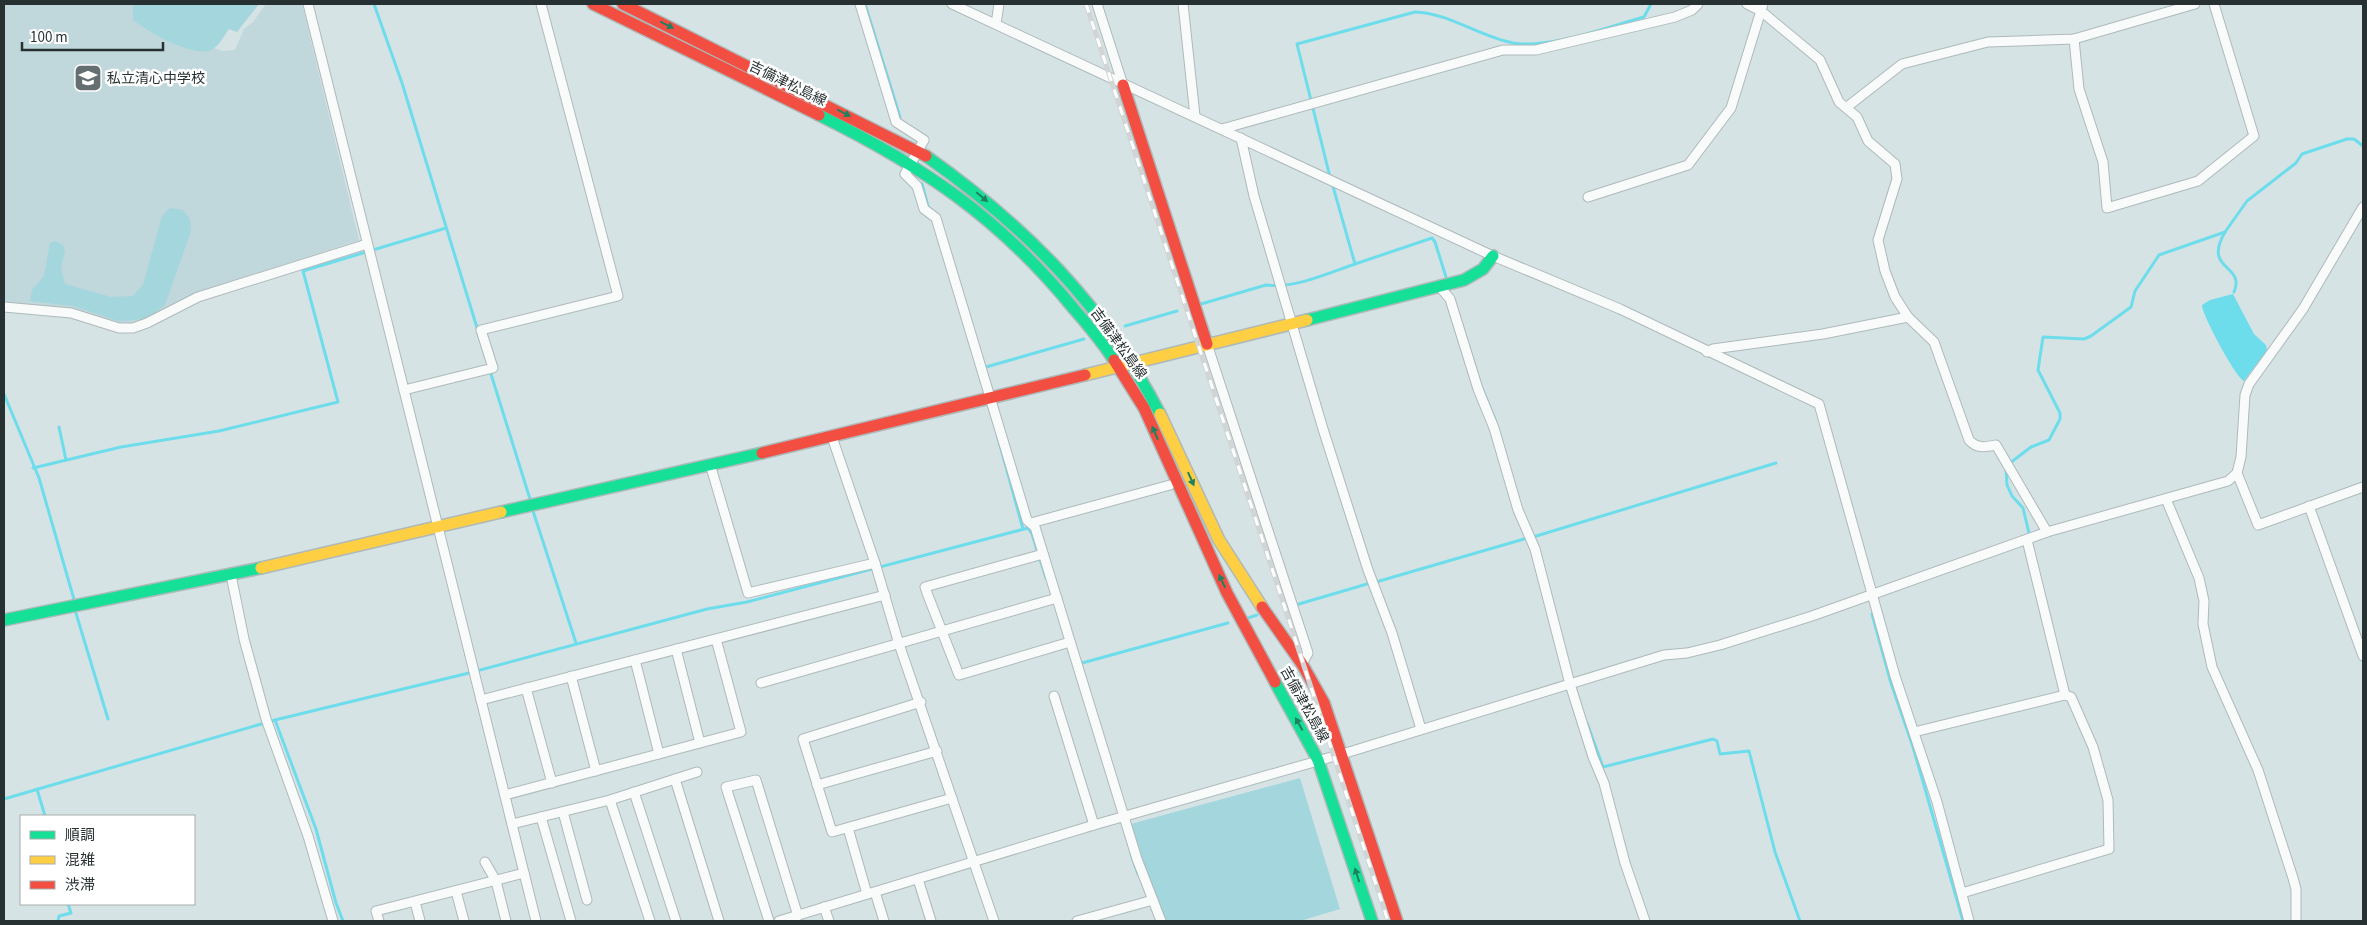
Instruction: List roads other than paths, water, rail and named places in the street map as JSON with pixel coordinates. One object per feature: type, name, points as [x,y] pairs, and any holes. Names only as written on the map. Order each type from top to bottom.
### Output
[{"type":"main road","name":"吉備津松島線","points":[[593,4],[858,134],[911,164],[960,197],[1008,236],[1046,273],[1118,366],[1144,408],[1227,592],[1318,760],[1372,921]]},
{"type":"main road","name":"吉備津松島線","points":[[623,4],[919,151],[973,189],[1020,229],[1051,260],[1092,309],[1131,363],[1156,404],[1219,540],[1243,580],[1302,664],[1324,703],[1397,921]]},
{"type":"main road","points":[[1123,85],[1208,344]]},
{"type":"main road","points":[[4,620],[231,575],[832,437],[988,399],[1440,287],[1474,277],[1488,267],[1493,256]]},
{"type":"street","points":[[308,4],[536,921]]},
{"type":"street","points":[[404,390],[493,368],[481,330],[618,296],[541,4]]},
{"type":"street","points":[[860,4],[896,122],[923,139],[924,144],[905,174],[917,186],[924,209],[936,218],[988,399],[1027,520],[1035,527],[1040,555],[1122,817],[1151,901],[1161,921]]},
{"type":"street","points":[[952,4],[1493,256],[1620,309],[1819,404],[1895,676],[1937,802],[1969,921]]},
{"type":"street","points":[[996,24],[999,4]]},
{"type":"street","points":[[1097,4],[1123,85]]},
{"type":"street","points":[[1183,4],[1195,116]]},
{"type":"street","points":[[1222,129],[1503,50],[1536,50],[1675,17],[1692,10],[1698,4]]},
{"type":"street","points":[[1747,4],[1762,7],[1820,60],[1839,102],[1857,117],[1868,141],[1895,164],[1897,172],[1893,195],[1878,240],[1885,270],[1895,297],[1908,317],[1934,342],[1969,440],[1974,445],[1982,447],[1996,445],[2047,532]]},
{"type":"street","points":[[1847,107],[1902,64],[1988,42],[2074,39],[2195,4]]},
{"type":"street","points":[[2074,39],[2080,88],[2103,162],[2107,208],[2198,181],[2254,136],[2214,4]]},
{"type":"street","points":[[1588,197],[1688,165],[1731,108],[1762,7]]},
{"type":"street","points":[[1241,138],[1254,196],[1292,324],[1368,570],[1392,633],[1421,729]]},
{"type":"street","points":[[2363,207],[2303,309],[2249,384],[2246,394],[2241,457],[2237,473],[2258,525],[2363,487]]},
{"type":"street","points":[[4,307],[71,313],[119,328],[133,328],[147,323],[198,296],[368,249]]},
{"type":"street","points":[[1440,287],[1450,299],[1478,389],[1494,428],[1518,510],[1535,549],[1570,684],[1593,758],[1604,784],[1625,863],[1645,921]]},
{"type":"street","points":[[1707,352],[1712,349],[1823,334],[1908,317]]},
{"type":"street","points":[[1208,344],[1308,653],[1302,664]]},
{"type":"street","points":[[832,437],[876,567],[899,644],[921,702],[994,921]]},
{"type":"street","points":[[710,464],[748,593],[876,567]]},
{"type":"street","points":[[780,921],[1094,825],[1342,754],[1664,655],[1687,653],[1720,645],[1873,594],[2047,532],[2228,480],[2237,473]]},
{"type":"street","points":[[1031,523],[1170,485]]},
{"type":"street","points":[[2166,499],[2200,584],[2204,601],[2202,624],[2212,667],[2258,770],[2293,878],[2296,889],[2296,921]]},
{"type":"street","points":[[2308,506],[2363,654]]},
{"type":"street","points":[[2027,540],[2065,695]]},
{"type":"street","points":[[1040,555],[925,587],[959,675],[1068,643]]},
{"type":"street","points":[[231,575],[244,639],[267,722],[308,836],[333,921]]},
{"type":"street","points":[[481,700],[885,595]]},
{"type":"street","points":[[760,683],[1054,599]]},
{"type":"street","points":[[505,795],[741,732],[716,639]]},
{"type":"street","points":[[676,649],[700,743]]},
{"type":"street","points":[[635,660],[659,754]]},
{"type":"street","points":[[572,676],[596,771]]},
{"type":"street","points":[[526,688],[552,783]]},
{"type":"street","points":[[1914,732],[2065,695],[2071,697],[2093,747],[2108,800],[2109,849],[1962,893]]},
{"type":"street","points":[[1054,696],[1094,825]]},
{"type":"street","points":[[921,702],[803,739],[832,832],[952,798]]},
{"type":"street","points":[[817,785],[937,751]]},
{"type":"street","points":[[512,824],[610,800],[697,772]]},
{"type":"street","points":[[675,779],[720,921]]},
{"type":"street","points":[[769,921],[726,787],[756,780],[798,916]]},
{"type":"street","points":[[634,792],[676,921]]},
{"type":"street","points":[[610,800],[650,921]]},
{"type":"street","points":[[563,812],[587,900]]},
{"type":"street","points":[[541,817],[571,921]]},
{"type":"street","points":[[848,828],[871,893],[884,921]]},
{"type":"street","points":[[485,862],[496,881],[506,921]]},
{"type":"street","points":[[379,921],[376,911],[524,873]]},
{"type":"street","points":[[918,879],[931,921]]},
{"type":"street","points":[[456,891],[464,921]]},
{"type":"street","points":[[1077,921],[1151,901]]},
{"type":"street","points":[[415,902],[420,921]]},
{"type":"street","points":[[824,907],[829,921]]},
{"type":"water","points":[[2233,294],[2254,334],[2266,345],[2267,350],[2244,381],[2234,369],[2220,345],[2207,320],[2202,305],[2210,300]]},
{"type":"waterway","points":[[374,4],[402,83],[478,331]]},
{"type":"waterway","points":[[865,4],[900,117]]},
{"type":"waterway","points":[[1330,177],[1297,44],[1415,12],[1440,16],[1489,36],[1513,43],[1544,43],[1578,36],[1644,17],[1651,4]]},
{"type":"waterway","points":[[2029,533],[2023,508],[2012,496],[2007,485],[2006,469],[2010,463],[2031,447],[2049,440],[2060,419],[2060,413],[2038,370],[2043,337],[2084,339],[2091,336],[2131,307],[2135,291],[2159,255],[2225,232],[2247,201],[2296,163],[2302,154],[2347,139],[2354,139],[2363,146]]},
{"type":"waterway","points":[[1201,304],[1266,285],[1277,286],[1300,282],[1355,264],[1332,183]]},
{"type":"waterway","points":[[922,184],[929,210]]},
{"type":"waterway","points":[[33,468],[121,447],[219,431],[338,402],[303,271],[446,228]]},
{"type":"waterway","points":[[2225,232],[2219,245],[2218,254],[2221,261],[2234,276],[2236,283],[2234,292]]},
{"type":"waterway","points":[[1355,264],[1432,238],[1446,277]]},
{"type":"waterway","points":[[1125,326],[1177,311]]},
{"type":"waterway","points":[[986,367],[1084,339]]},
{"type":"waterway","points":[[490,371],[530,499]]},
{"type":"waterway","points":[[1482,388],[1496,422]]},
{"type":"waterway","points":[[4,394],[39,478],[75,603]]},
{"type":"waterway","points":[[59,427],[66,460]]},
{"type":"waterway","points":[[997,434],[1023,529]]},
{"type":"waterway","points":[[1533,537],[1776,463]]},
{"type":"waterway","points":[[533,511],[576,643]]},
{"type":"waterway","points":[[4,799],[275,720],[469,673],[707,609],[747,602],[1028,528],[1032,534],[1046,578]]},
{"type":"waterway","points":[[1376,582],[1524,539]]},
{"type":"waterway","points":[[1299,604],[1367,584]]},
{"type":"waterway","points":[[75,610],[108,719]]},
{"type":"waterway","points":[[1872,614],[1891,683],[1913,747],[1963,921]]},
{"type":"waterway","points":[[1248,618],[1257,615]]},
{"type":"waterway","points":[[1082,663],[1228,623]]},
{"type":"waterway","points":[[275,720],[316,829],[336,903],[343,921]]},
{"type":"waterway","points":[[1587,723],[1603,767],[1713,739],[1717,741],[1720,754],[1749,751],[1775,852],[1800,921]]},
{"type":"waterway","points":[[37,789],[45,815]]},
{"type":"waterway","points":[[1131,854],[1138,874]]},
{"type":"waterway","points":[[58,921],[59,916],[71,913],[68,905]]},
{"type":"railway","points":[[1086,4],[1388,921]]},
{"type":"place","name":"私立清心中学校","points":[[88,78]]}]
